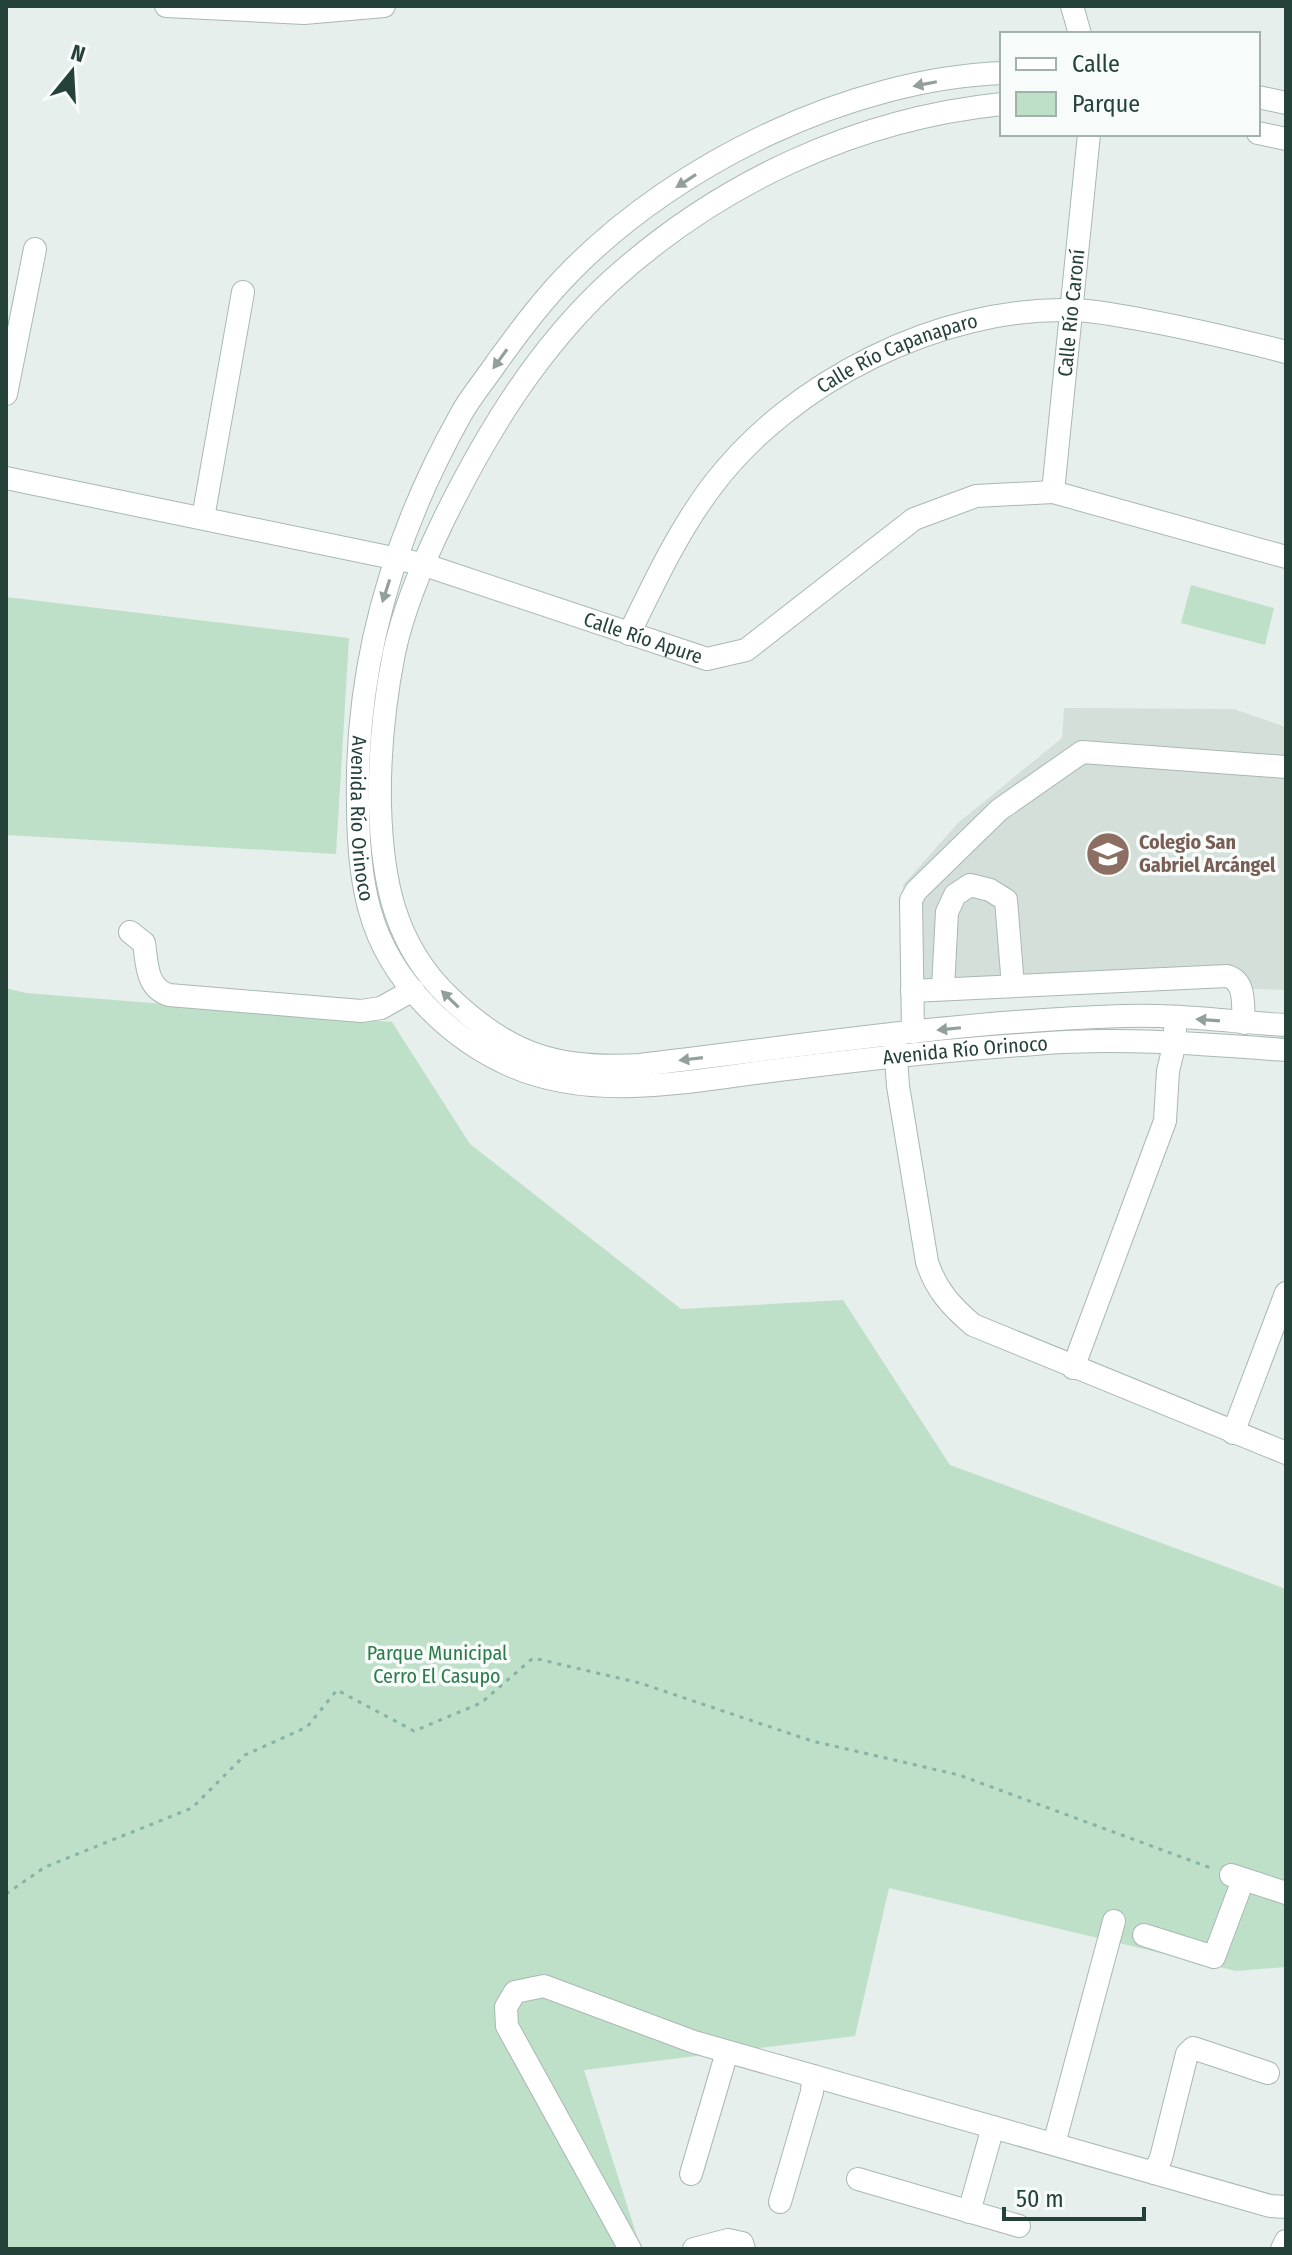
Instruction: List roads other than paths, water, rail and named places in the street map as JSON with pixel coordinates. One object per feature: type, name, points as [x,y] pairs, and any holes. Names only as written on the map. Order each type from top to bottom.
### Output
[{"type":"street","points":[[166,6],[304,13],[384,6]]},
{"type":"street","points":[[1072,6],[1079,32]]},
{"type":"street","name":"Avenida Río Orinoco","points":[[606,1076],[564,1082],[506,1063],[462,1039],[413,990],[381,941],[370,913],[364,882],[358,835],[357,789],[368,655],[397,558],[432,470],[463,411],[538,306],[577,265],[641,210],[726,155],[812,115],[883,92],[978,74],[1000,73]]},
{"type":"street","points":[[1260,97],[1286,103]]},
{"type":"street","name":"Avenida Río Orinoco","points":[[1000,104],[897,123],[823,147],[760,176],[707,207],[658,242],[609,283],[550,346],[502,411],[463,481],[422,564],[395,650],[379,758],[381,843],[388,893],[402,934],[436,985],[490,1032],[533,1055],[633,1086],[901,1040],[1058,1019],[1126,1016],[1286,1025]]},
{"type":"street","points":[[1260,133],[1286,139]]},
{"type":"street","name":"Calle Río Caroní","points":[[1053,492],[1074,310],[1089,136]]},
{"type":"street","points":[[6,394],[35,249]]},
{"type":"street","points":[[203,518],[243,292]]},
{"type":"street","name":"Calle Río Capanaparo","points":[[629,634],[677,537],[713,485],[743,449],[782,413],[821,384],[929,333],[1031,311],[1074,310],[1213,333],[1286,352]]},
{"type":"street","name":"Calle Río Apure","points":[[6,478],[422,564],[707,659],[746,650],[914,519],[976,496],[1053,492],[1286,557]]},
{"type":"street","points":[[1286,767],[1082,752],[999,810],[916,891],[910,907],[912,991],[901,1040],[898,1086],[927,1262],[934,1283],[949,1304],[973,1325],[1286,1453]]},
{"type":"street","points":[[364,882],[386,879]]},
{"type":"street","points":[[943,988],[947,912],[955,895],[970,885],[990,890],[1006,900],[1013,986]]},
{"type":"street","points":[[130,932],[144,943],[154,987],[169,995],[361,1011],[381,1008],[413,990]]},
{"type":"street","points":[[912,991],[1227,976],[1241,984],[1244,1023]]},
{"type":"street","points":[[1073,1368],[1165,1121],[1175,1018]]},
{"type":"street","name":"Avenida Río Orinoco","points":[[901,1040],[1175,1042],[1286,1050]]},
{"type":"street","points":[[1233,1433],[1286,1293]]},
{"type":"street","points":[[1144,1935],[1214,1957],[1237,1878],[1286,1893]]},
{"type":"street","points":[[1054,2144],[1114,1921]]},
{"type":"street","points":[[630,2249],[507,2026],[506,2007],[515,1992],[544,1986],[727,2052],[1270,2206],[1286,2207]]},
{"type":"street","points":[[1154,2173],[1161,2158],[1187,2054],[1193,2048],[1268,2073]]},
{"type":"street","points":[[691,2174],[727,2052]]},
{"type":"street","points":[[780,2202],[812,2092],[813,2076]]},
{"type":"street","points":[[969,2212],[993,2127]]},
{"type":"street","points":[[858,2179],[1019,2226]]},
{"type":"street","points":[[694,2249],[728,2240],[742,2243],[744,2249]]},
{"type":"street","points":[[1282,2249],[1286,2241]]},
{"type":"place","name":"Colegio San Gabriel Arcángel","points":[[1108,854]]},
{"type":"park label","name":"Parque Municipal Cerro El Casupo","points":[[437,1664]]}]
